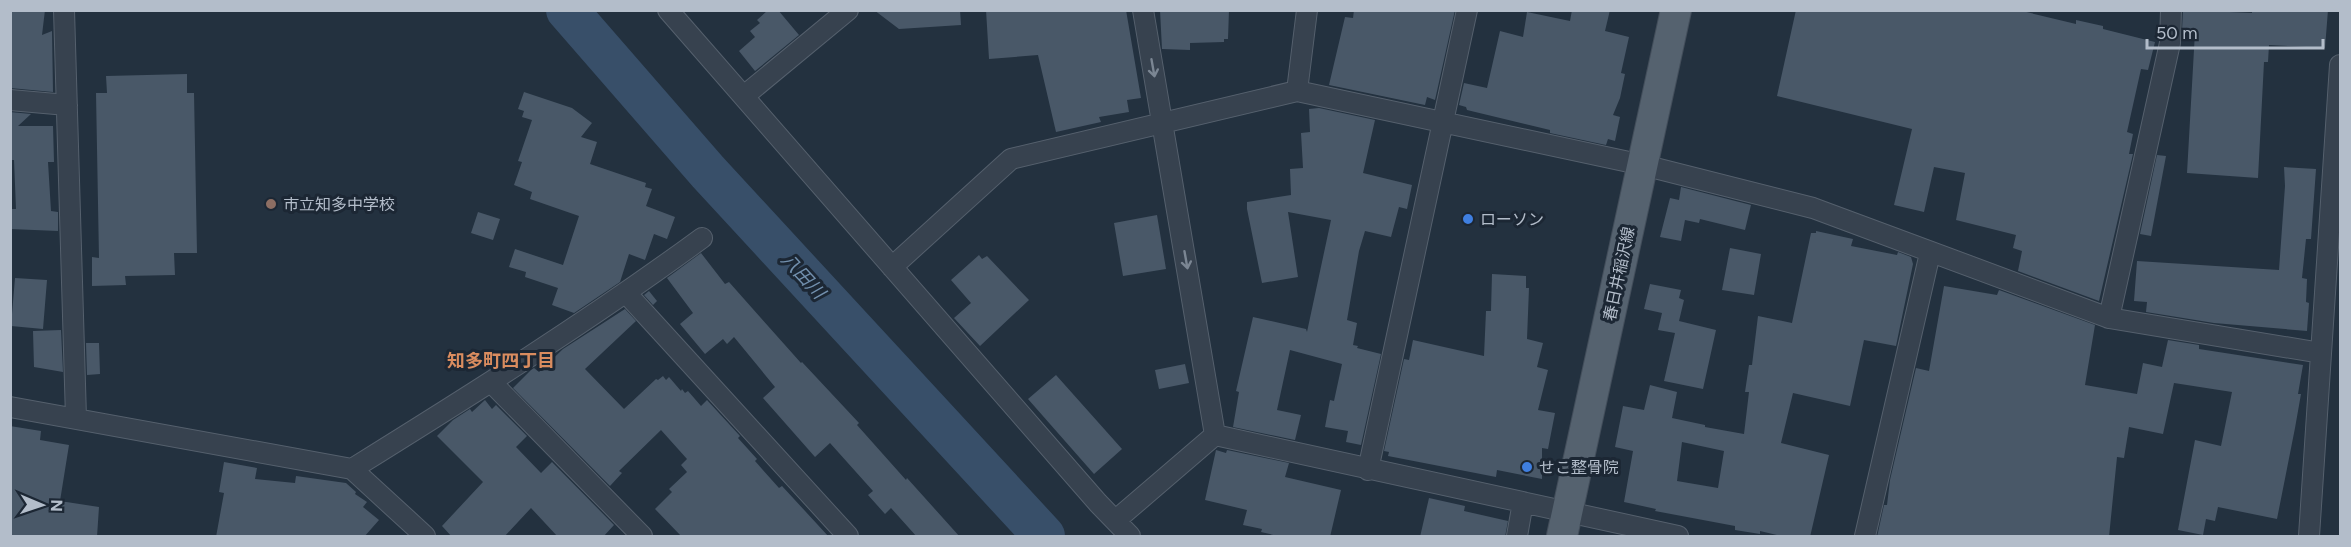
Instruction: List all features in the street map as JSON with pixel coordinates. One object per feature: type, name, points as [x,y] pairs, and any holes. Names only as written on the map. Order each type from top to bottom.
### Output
[{"type":"main road","name":"春日井稲沢線","points":[[1565,525],[1676,10]]},
{"type":"street","points":[[64,10],[76,418]]},
{"type":"street","points":[[668,10],[1130,537]]},
{"type":"street","points":[[744,96],[848,10]]},
{"type":"street","points":[[1143,10],[1215,435]]},
{"type":"street","points":[[1297,91],[1306,10]]},
{"type":"street","points":[[1368,470],[1467,10]]},
{"type":"street","points":[[2109,318],[2170,43],[2171,10]]},
{"type":"street","points":[[2309,537],[2321,353],[2336,197],[2340,65]]},
{"type":"street","points":[[892,267],[1011,159],[1297,91],[1442,120],[1642,165],[1813,208],[2109,318],[2321,353]]},
{"type":"street","points":[[10,100],[67,105]]},
{"type":"street","points":[[352,468],[627,294],[702,238]]},
{"type":"street","points":[[1865,537],[1930,253]]},
{"type":"street","points":[[627,294],[848,537]]},
{"type":"street","points":[[491,382],[642,537]]},
{"type":"street","points":[[10,407],[352,468],[425,537]]},
{"type":"street","points":[[1215,435],[1523,502],[1565,525],[1678,537]]},
{"type":"street","points":[[1116,520],[1215,435]]},
{"type":"street","points":[[1517,537],[1523,502]]},
{"type":"building","points":[[10,10],[45,10],[42,35],[52,31],[53,92],[10,88]]},
{"type":"building","points":[[768,10],[778,10],[799,35],[755,71],[739,51],[755,37],[750,31],[760,23],[757,20]]},
{"type":"building","points":[[874,10],[960,10],[961,25],[899,29]]},
{"type":"building","points":[[986,10],[1126,10],[1141,98],[1127,100],[1129,112],[1099,117],[1101,122],[1056,132],[1038,55],[989,59]]},
{"type":"building","points":[[1160,10],[1229,10],[1228,39],[1224,39],[1224,42],[1190,43],[1190,50],[1162,49]]},
{"type":"building","points":[[1354,10],[1455,10],[1435,100],[1427,97],[1425,105],[1329,85],[1345,17],[1353,18]]},
{"type":"building","points":[[1572,10],[1610,10],[1605,31],[1629,37],[1621,73],[1625,74],[1620,98],[1613,115],[1620,117],[1615,141],[1608,139],[1606,145],[1550,133],[1550,130],[1467,110],[1466,107],[1459,105],[1464,83],[1487,88],[1500,31],[1523,37],[1527,12],[1570,21]]},
{"type":"building","points":[[1796,10],[2018,10],[2076,24],[2076,20],[2103,26],[2103,29],[2155,42],[2148,70],[2141,69],[2127,132],[2133,134],[2129,154],[2133,154],[2099,301],[2018,271],[2022,251],[2013,248],[2016,235],[1956,220],[1965,173],[1934,167],[1924,212],[1894,205],[1912,129],[1777,96]]},
{"type":"building","points":[[2183,10],[2252,13],[2252,10],[2328,10],[2325,48],[2269,45],[2268,62],[2264,62],[2258,178],[2187,173],[2195,32],[2182,31]]},
{"type":"building","points":[[187,74],[187,93],[194,93],[197,253],[174,253],[175,275],[125,276],[126,285],[92,286],[92,257],[99,258],[96,93],[107,93],[106,76]]},
{"type":"building","points":[[524,92],[572,108],[592,123],[581,137],[597,142],[590,164],[646,183],[645,187],[652,189],[646,206],[675,217],[667,239],[654,234],[645,260],[629,254],[620,282],[574,313],[552,305],[558,288],[525,277],[526,272],[509,267],[515,249],[563,265],[579,216],[530,199],[532,192],[514,185],[522,162],[518,161],[532,120],[522,117],[524,111],[518,109]]},
{"type":"building","points":[[1319,108],[1375,120],[1363,173],[1412,185],[1407,209],[1399,207],[1391,237],[1365,231],[1359,251],[1347,320],[1357,323],[1353,345],[1381,354],[1361,445],[1346,442],[1348,431],[1325,427],[1330,400],[1334,401],[1342,364],[1290,350],[1277,410],[1301,415],[1295,440],[1233,427],[1239,392],[1236,391],[1253,317],[1306,329],[1307,332],[1331,220],[1288,212],[1298,277],[1262,283],[1247,202],[1291,195],[1290,169],[1303,168],[1301,133],[1310,132],[1309,109]]},
{"type":"building","points":[[10,112],[31,114],[18,126],[53,126],[54,162],[48,162],[51,211],[58,212],[58,231],[10,229],[10,209],[16,209],[14,160],[10,160]]},
{"type":"building","points":[[2157,155],[2166,156],[2151,236],[2140,234]]},
{"type":"building","points":[[2284,167],[2316,169],[2311,239],[2306,239],[2302,278],[2307,279],[2306,302],[2309,303],[2307,331],[2214,323],[2146,312],[2147,302],[2134,301],[2137,261],[2279,270],[2285,186]]},
{"type":"building","points":[[1681,187],[1751,205],[1745,230],[1700,219],[1699,223],[1685,220],[1681,241],[1660,237],[1670,198],[1679,200]]},
{"type":"building","points":[[478,212],[500,219],[493,240],[471,233]]},
{"type":"building","points":[[1157,215],[1166,269],[1123,276],[1114,223]]},
{"type":"building","points":[[1816,231],[1853,239],[1851,246],[1897,255],[1898,252],[1911,257],[1913,264],[1896,346],[1864,340],[1850,406],[1793,393],[1781,443],[1829,455],[1810,537],[1785,537],[1760,531],[1760,534],[1735,530],[1735,526],[1655,511],[1656,509],[1624,502],[1633,451],[1615,447],[1623,406],[1644,410],[1650,385],[1677,392],[1672,418],[1744,434],[1749,392],[1745,392],[1749,365],[1752,365],[1758,316],[1792,323],[1811,233],[1816,233]],"holes":[[[1682,442],[1724,451],[1718,488],[1677,481]]]},
{"type":"building","points":[[1730,248],[1761,254],[1754,295],[1722,290]]},
{"type":"building","points":[[701,253],[725,284],[729,282],[960,537],[917,537],[891,508],[885,514],[868,495],[873,491],[830,443],[815,457],[763,398],[775,387],[734,337],[727,344],[723,339],[705,354],[680,324],[693,313],[667,278]]},
{"type":"building","points":[[979,255],[982,259],[987,256],[1029,300],[980,346],[954,318],[971,303],[951,280]]},
{"type":"building","points":[[1492,274],[1526,276],[1526,288],[1529,288],[1527,339],[1543,343],[1537,367],[1548,370],[1538,410],[1555,413],[1548,449],[1542,448],[1542,479],[1497,470],[1496,477],[1388,456],[1389,452],[1384,451],[1404,359],[1409,360],[1413,340],[1484,356],[1486,311],[1491,311]]},
{"type":"building","points":[[15,278],[47,280],[43,329],[11,326]]},
{"type":"building","points":[[1650,284],[1681,290],[1679,298],[1684,300],[1679,321],[1716,330],[1703,389],[1664,381],[1675,333],[1658,330],[1662,313],[1644,309]]},
{"type":"building","points":[[1944,286],[1997,295],[1999,290],[2095,325],[2085,385],[2137,394],[2143,363],[2162,367],[2168,340],[2199,345],[2199,349],[2303,365],[2298,394],[2301,394],[2277,519],[2218,507],[2215,521],[2206,519],[2203,535],[2178,530],[2195,440],[2221,446],[2232,392],[2174,383],[2163,434],[2129,427],[2124,458],[2117,457],[2109,537],[1877,537],[1884,505],[1887,505],[1890,480],[1916,368],[1929,371]]},
{"type":"building","points":[[649,291],[657,301],[653,305],[644,295]]},
{"type":"building","points":[[625,309],[636,321],[585,369],[624,409],[656,379],[663,376],[666,380],[669,377],[681,391],[682,389],[685,393],[688,391],[701,406],[707,400],[740,436],[738,438],[757,459],[755,461],[779,488],[782,486],[829,537],[682,537],[655,509],[672,492],[669,489],[687,472],[681,465],[687,459],[661,430],[619,471],[622,473],[610,486],[513,388],[531,370],[534,368],[539,372],[563,349]]},
{"type":"building","points":[[61,330],[63,372],[34,367],[33,331]]},
{"type":"building","points":[[86,343],[99,343],[100,374],[87,375]]},
{"type":"building","points":[[1185,364],[1189,383],[1159,389],[1155,370]]},
{"type":"building","points":[[1056,375],[1122,449],[1094,474],[1028,399]]},
{"type":"building","points":[[485,400],[492,409],[496,405],[527,436],[516,447],[541,473],[552,462],[614,525],[603,537],[558,537],[531,508],[504,537],[452,537],[442,526],[483,482],[437,436],[453,420],[470,409],[472,412]]},
{"type":"building","points":[[10,426],[41,431],[40,440],[69,445],[60,501],[99,507],[97,537],[10,537]]},
{"type":"building","points":[[1216,450],[1226,453],[1227,450],[1289,463],[1285,477],[1341,490],[1330,537],[1282,537],[1261,532],[1262,529],[1243,525],[1247,510],[1205,500]]},
{"type":"building","points":[[224,462],[257,468],[255,479],[295,483],[296,476],[346,483],[356,492],[355,494],[367,502],[363,507],[379,520],[364,537],[216,537],[224,493],[219,492]]},
{"type":"building","points":[[1429,498],[1465,506],[1464,511],[1508,521],[1505,537],[1420,537]]},
{"type":"waterway","name":"八田川","points":[[567,10],[708,172],[1044,536]]},
{"type":"place","name":"市立知多中学校","points":[[271,204]]},
{"type":"place","name":"ローソン","points":[[1468,219]]},
{"type":"place","name":"せこ整骨院","points":[[1527,467]]},
{"type":"district","name":"知多町四丁目","points":[[501,361]]}]
